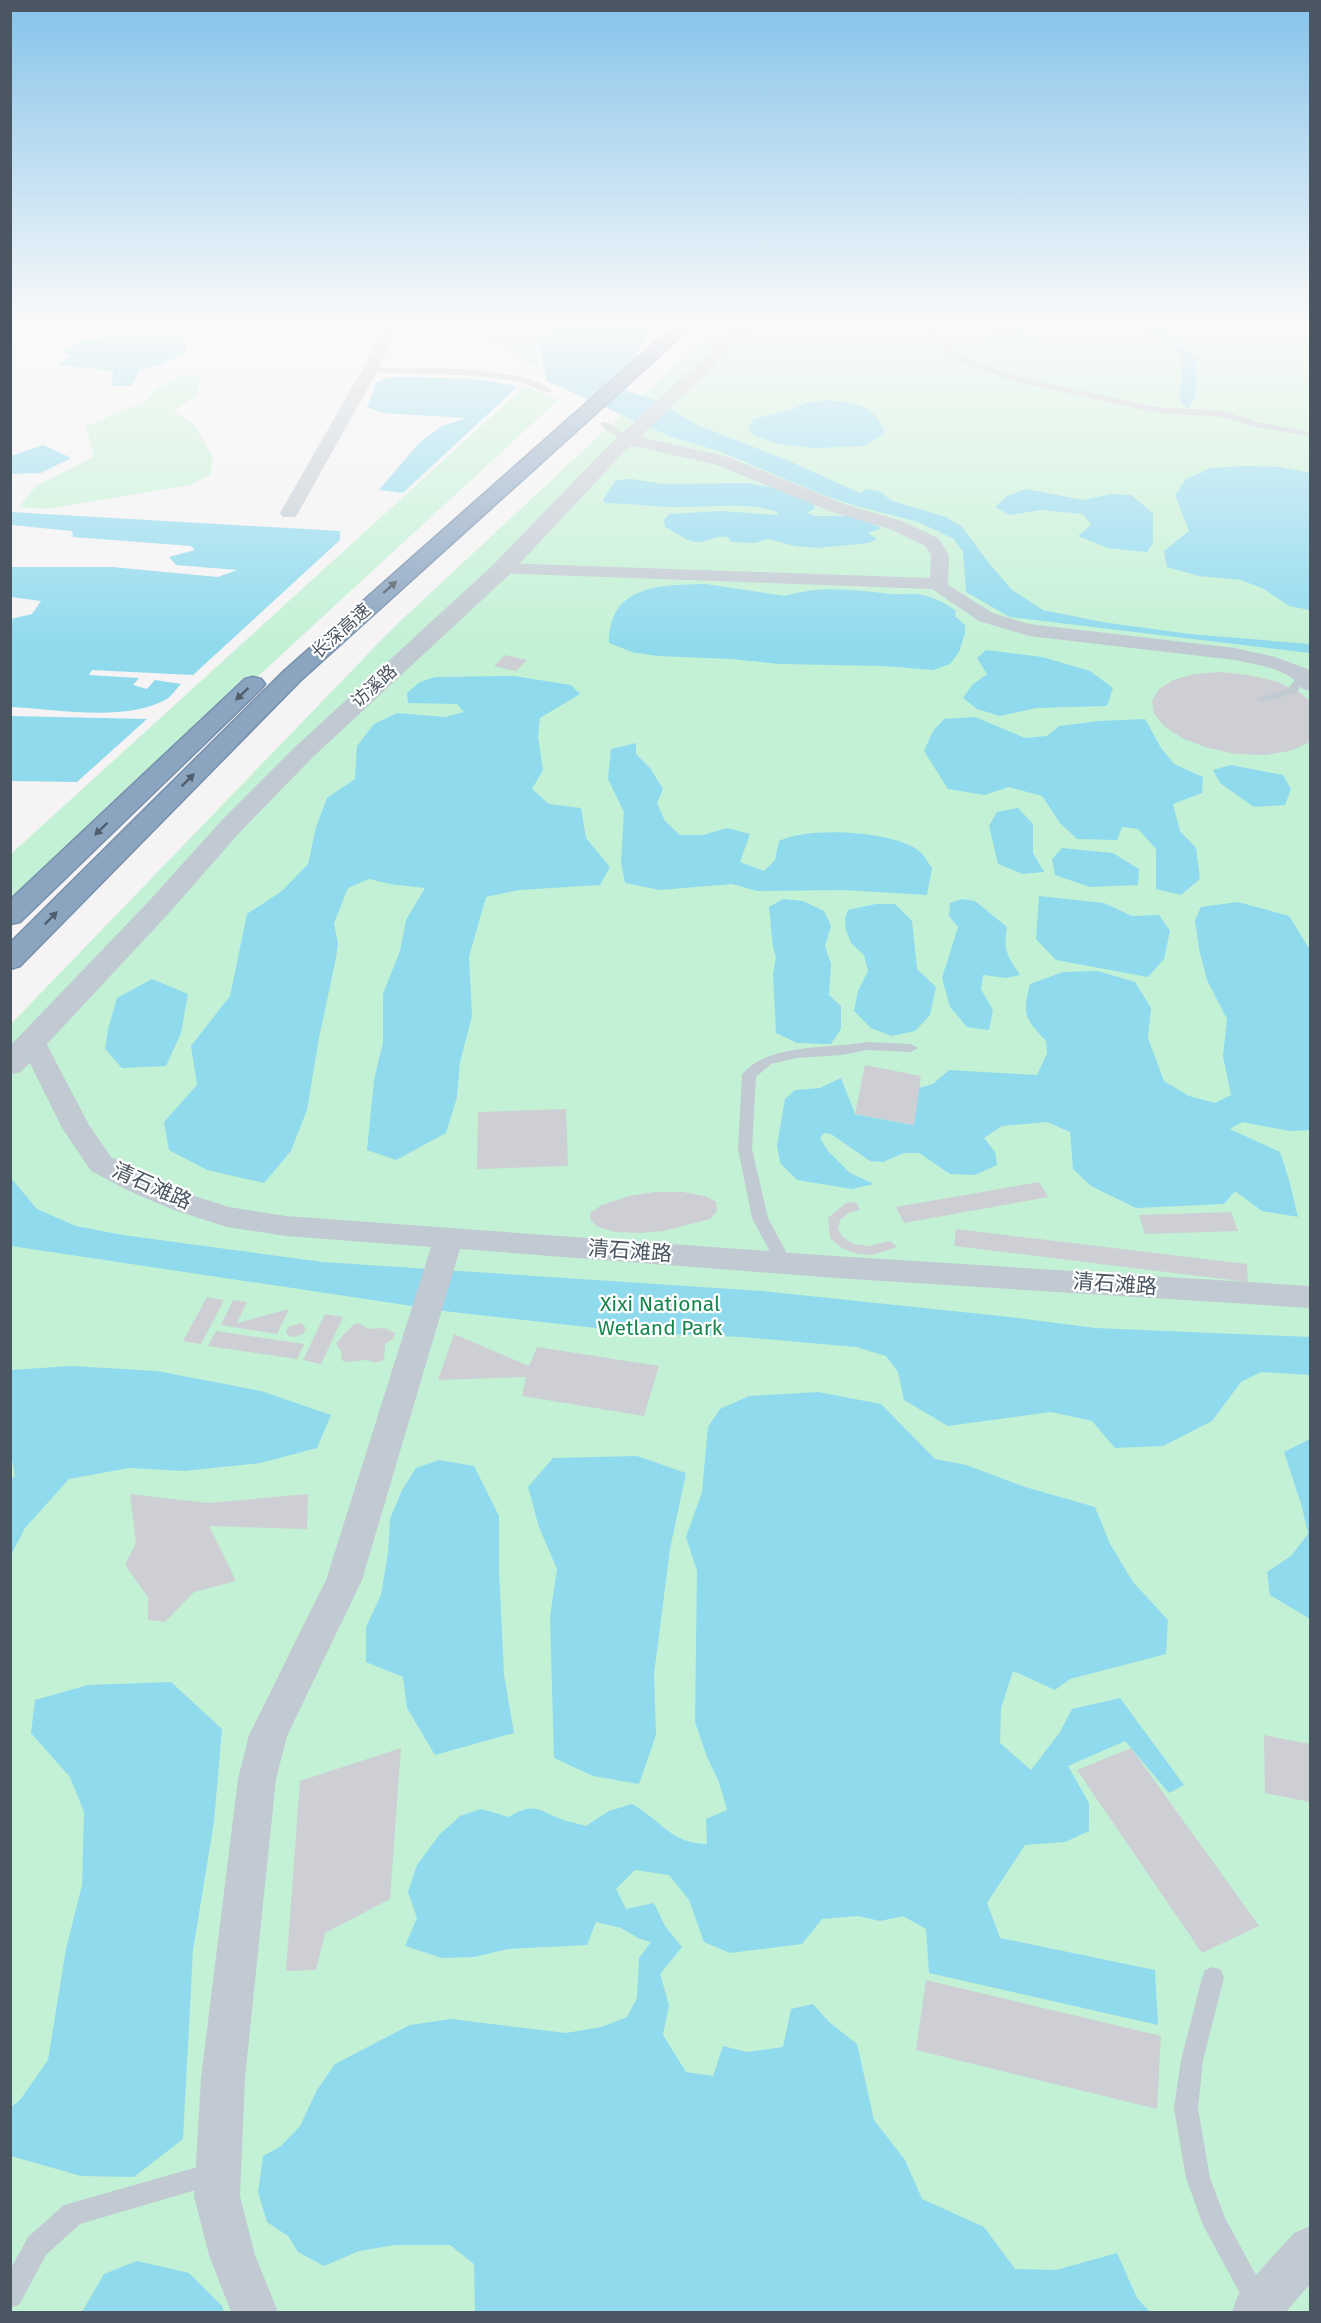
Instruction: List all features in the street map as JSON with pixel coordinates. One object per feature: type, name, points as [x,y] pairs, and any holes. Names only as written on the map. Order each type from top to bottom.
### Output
[{"type":"highway","name":"长深高速","points":[[495,465],[556,429]]},
{"type":"highway","name":"长深高速","points":[[10,960],[292,676],[567,429]]},
{"type":"highway","name":"长深高速","points":[[10,916],[265,672],[353,592]]},
{"type":"street","points":[[289,513],[336,429]]},
{"type":"street","name":"访溪路","points":[[10,1065],[159,907],[232,825],[296,760],[502,569],[637,429]]},
{"type":"street","points":[[634,432],[722,461],[838,508],[896,525],[932,542],[940,555],[941,574],[938,584],[941,590],[986,617],[1029,630],[1235,654],[1269,661],[1307,680]]},
{"type":"street","points":[[502,569],[938,584]]},
{"type":"street","name":"清石滩路","points":[[32,1041],[76,1128],[101,1164],[137,1184],[227,1217],[285,1226],[784,1263],[1311,1297]]},
{"type":"street","points":[[254,2313],[232,2254],[217,2196],[223,2078],[257,1779],[268,1735],[344,1581],[449,1238]]},
{"type":"street","points":[[1257,2309],[1311,2249]]},
{"type":"lane","points":[[628,429],[634,432]]},
{"type":"lane","points":[[1285,429],[1311,434]]},
{"type":"lane","points":[[1262,699],[1292,691],[1307,680]]},
{"type":"lane","points":[[784,1263],[759,1218],[745,1149],[749,1075],[766,1061],[796,1054],[842,1051],[867,1046],[911,1048]]},
{"type":"lane","points":[[1213,1977],[1192,2060],[1186,2108],[1198,2178],[1215,2224],[1257,2309]]},
{"type":"lane","points":[[10,2296],[37,2246],[74,2214],[220,2172]]},
{"type":"green space","points":[[87,429],[197,429],[213,457],[210,475],[190,485],[47,509],[19,507],[37,485],[94,457]]},
{"type":"green space","points":[[477,429],[526,429],[11,904],[11,854]]},
{"type":"green space","name":"Xixi National Wetland Park","points":[[606,429],[1310,429],[1310,2312],[11,2312],[10,1025],[394,627]]},
{"type":"water","points":[[437,429],[471,429],[403,493],[379,490],[419,443]]},
{"type":"water","points":[[654,429],[708,429],[787,460],[860,493],[867,489],[879,491],[892,501],[946,517],[962,527],[1012,590],[1043,610],[1102,622],[1189,634],[1310,644],[1310,653],[1010,617],[966,592],[963,552],[954,539],[918,522],[821,494],[719,451]]},
{"type":"water","points":[[750,429],[883,429],[885,433],[865,446],[814,448],[778,444],[753,435]]},
{"type":"water","points":[[43,445],[71,458],[41,473],[11,474],[11,456]]},
{"type":"water","points":[[1281,467],[1310,473],[1310,610],[1289,606],[1264,589],[1241,580],[1199,576],[1167,567],[1164,551],[1189,531],[1175,495],[1186,479],[1211,468]]},
{"type":"water","points":[[632,479],[664,484],[747,483],[775,488],[815,504],[814,509],[807,513],[815,516],[852,516],[882,528],[868,533],[877,539],[869,543],[817,548],[795,546],[768,539],[755,543],[731,542],[728,537],[694,542],[665,527],[664,520],[669,514],[721,511],[777,515],[778,513],[746,506],[675,507],[604,503],[603,499],[616,480]]},
{"type":"water","points":[[1026,489],[1084,500],[1111,494],[1131,495],[1153,513],[1153,543],[1147,552],[1108,548],[1078,536],[1091,525],[1083,514],[1041,510],[1009,515],[995,507],[1007,496]]},
{"type":"water","points":[[10,512],[340,531],[340,540],[193,675],[92,670],[89,675],[139,678],[133,685],[147,689],[155,680],[181,684],[165,700],[149,707],[130,711],[90,713],[11,707],[11,619],[32,614],[41,601],[11,597],[11,567],[112,567],[218,577],[237,570],[176,565],[169,557],[195,550],[191,546],[73,537],[72,531],[11,525]]},
{"type":"water","points":[[706,584],[785,596],[825,589],[918,594],[938,600],[956,611],[955,616],[965,625],[965,633],[959,652],[950,664],[933,670],[657,656],[632,652],[609,643],[611,624],[618,609],[628,599],[656,588]]},
{"type":"water","points":[[986,650],[1042,657],[1090,671],[1113,688],[1107,706],[1037,708],[1000,716],[977,709],[963,698],[972,685],[987,674],[977,658]]},
{"type":"water","points":[[514,676],[571,685],[580,694],[540,718],[538,737],[543,770],[532,789],[549,804],[581,808],[586,838],[610,867],[600,885],[519,890],[486,897],[469,957],[472,1016],[460,1062],[457,1097],[446,1133],[396,1160],[367,1150],[374,1080],[383,1042],[383,994],[400,951],[406,920],[425,888],[369,879],[348,888],[334,923],[338,944],[336,958],[307,1110],[291,1151],[264,1183],[207,1170],[169,1150],[164,1122],[197,1085],[191,1046],[230,996],[247,914],[282,891],[308,864],[316,827],[327,798],[355,779],[357,746],[374,724],[397,713],[444,717],[464,712],[457,704],[408,703],[407,693],[420,682],[435,677]]},
{"type":"water","points":[[11,716],[147,719],[77,782],[11,781]]},
{"type":"water","points":[[975,717],[1025,738],[1047,736],[1059,726],[1145,719],[1161,748],[1174,764],[1203,777],[1202,793],[1173,804],[1180,831],[1196,848],[1200,879],[1181,895],[1156,889],[1156,849],[1138,829],[1122,827],[1117,840],[1077,839],[1060,823],[1042,796],[1009,787],[984,795],[948,789],[924,751],[933,731],[944,719]]},
{"type":"water","points":[[636,743],[636,754],[650,768],[663,789],[657,803],[665,821],[680,835],[703,835],[727,828],[750,834],[740,862],[764,871],[775,860],[779,841],[792,836],[828,832],[889,838],[918,850],[929,863],[932,868],[927,895],[844,890],[757,891],[732,884],[660,890],[625,883],[621,862],[624,812],[608,779],[611,749]]},
{"type":"water","points":[[1231,765],[1283,775],[1291,789],[1285,805],[1254,807],[1220,783],[1213,770]]},
{"type":"water","points":[[1018,808],[1033,824],[1033,853],[1044,872],[1023,874],[998,864],[989,826],[997,812]]},
{"type":"water","points":[[1062,848],[1113,853],[1139,869],[1138,885],[1090,887],[1055,875],[1052,859]]},
{"type":"water","points":[[1039,896],[1104,903],[1132,916],[1159,915],[1170,931],[1164,959],[1148,977],[1056,960],[1036,939]]},
{"type":"water","points":[[783,899],[803,901],[824,911],[831,926],[825,946],[831,964],[829,995],[841,1006],[841,1029],[831,1044],[797,1043],[776,1033],[773,974],[776,957],[769,907]]},
{"type":"water","points":[[962,899],[975,901],[1007,927],[1007,952],[1020,975],[1006,978],[983,975],[981,989],[993,1010],[989,1030],[967,1027],[950,1007],[942,978],[958,927],[949,916],[950,903]]},
{"type":"water","points":[[1238,902],[1289,916],[1310,950],[1310,1130],[1290,1131],[1242,1122],[1230,1129],[1280,1152],[1298,1217],[1262,1211],[1235,1191],[1224,1204],[1136,1208],[1091,1186],[1073,1169],[1070,1132],[1047,1122],[1002,1126],[984,1138],[995,1152],[997,1165],[975,1175],[950,1174],[919,1153],[904,1153],[883,1162],[870,1161],[831,1134],[824,1133],[820,1138],[828,1151],[850,1173],[874,1184],[852,1189],[797,1180],[780,1163],[777,1145],[785,1099],[795,1090],[820,1088],[841,1078],[855,1114],[913,1125],[919,1088],[933,1084],[949,1070],[1037,1075],[1047,1053],[1046,1041],[1027,1016],[1026,1003],[1030,984],[1063,972],[1098,971],[1135,982],[1151,1008],[1148,1038],[1164,1081],[1189,1096],[1215,1103],[1231,1095],[1223,1056],[1227,1019],[1207,980],[1195,920],[1201,907]]},
{"type":"water","points":[[876,904],[895,904],[912,921],[917,969],[936,987],[930,1015],[915,1031],[892,1036],[871,1028],[854,1011],[858,991],[868,971],[864,955],[851,943],[846,930],[845,918],[848,910]]},
{"type":"water","points":[[152,979],[188,994],[181,1033],[166,1066],[122,1068],[105,1049],[117,998]]},
{"type":"water","points":[[10,1177],[37,1209],[76,1226],[123,1235],[323,1262],[762,1291],[1095,1328],[1310,1337],[1310,1375],[1261,1372],[1241,1382],[1212,1421],[1163,1446],[1115,1448],[1092,1421],[1051,1412],[948,1426],[904,1400],[898,1372],[886,1356],[856,1347],[742,1337],[641,1333],[452,1312],[11,1246]]},
{"type":"water","points":[[71,1366],[157,1371],[261,1391],[331,1415],[317,1448],[260,1463],[184,1471],[129,1468],[69,1479],[25,1528],[11,1555],[11,1479],[15,1476],[10,1448],[11,1370]]},
{"type":"water","points":[[818,1392],[881,1404],[935,1459],[966,1465],[1025,1487],[1095,1507],[1110,1544],[1133,1582],[1168,1620],[1166,1654],[1070,1679],[1055,1690],[1013,1671],[1001,1708],[1000,1743],[1031,1770],[1060,1732],[1072,1709],[1120,1698],[1184,1785],[1169,1793],[1125,1741],[1068,1766],[1089,1803],[1089,1831],[1065,1842],[1025,1845],[987,1903],[1000,1938],[1155,1970],[1158,2025],[929,1973],[926,1929],[903,1916],[880,1921],[858,1916],[822,1919],[802,1944],[730,1953],[704,1942],[689,1900],[669,1875],[635,1870],[616,1889],[626,1909],[654,1903],[665,1926],[682,1947],[660,1974],[669,2005],[663,2035],[686,2072],[713,2076],[723,2046],[747,2052],[783,2047],[791,2009],[813,2004],[829,2022],[857,2044],[874,2120],[905,2160],[922,2199],[984,2227],[1015,2269],[1056,2270],[1117,2253],[1137,2298],[1150,2312],[475,2312],[474,2264],[450,2245],[395,2245],[359,2251],[324,2266],[298,2252],[288,2236],[267,2222],[258,2192],[263,2156],[281,2146],[300,2126],[317,2090],[335,2064],[410,2025],[451,2019],[566,2033],[601,2027],[627,2017],[637,1998],[639,1958],[651,1942],[640,1939],[621,1928],[596,1922],[587,1945],[508,1949],[474,1957],[442,1958],[405,1946],[417,1918],[408,1892],[417,1865],[439,1835],[460,1816],[481,1809],[509,1817],[525,1809],[537,1809],[563,1820],[586,1826],[609,1811],[632,1804],[684,1840],[707,1844],[706,1819],[727,1810],[719,1782],[707,1757],[695,1722],[697,1571],[686,1537],[702,1492],[708,1427],[720,1409],[749,1396]]},
{"type":"water","points":[[1310,1439],[1310,1619],[1270,1595],[1267,1572],[1291,1556],[1308,1534],[1302,1507],[1284,1452]]},
{"type":"water","points":[[637,1456],[686,1473],[670,1549],[654,1674],[656,1735],[639,1784],[593,1776],[554,1758],[550,1617],[557,1569],[539,1527],[528,1487],[553,1458]]},
{"type":"water","points":[[439,1460],[474,1466],[499,1516],[504,1675],[514,1733],[435,1755],[407,1708],[403,1677],[366,1662],[366,1627],[381,1595],[388,1553],[390,1519],[402,1490],[416,1468]]},
{"type":"water","points":[[171,1682],[222,1729],[214,1822],[193,1950],[183,2139],[134,2177],[81,2176],[11,2156],[11,2107],[20,2100],[48,2060],[66,1949],[82,1885],[84,1812],[70,1777],[31,1733],[35,1700],[88,1685]]},
{"type":"water","points":[[137,2261],[189,2273],[222,2306],[224,2312],[82,2312],[104,2274]]},
{"type":"building","points":[[505,655],[527,660],[516,671],[494,666]]},
{"type":"building","points":[[1220,672],[1275,681],[1298,691],[1310,701],[1310,742],[1290,751],[1265,755],[1236,754],[1208,748],[1184,739],[1165,727],[1154,714],[1152,701],[1159,689],[1173,680],[1194,674]]},
{"type":"building","points":[[865,1065],[921,1076],[914,1125],[855,1114]]},
{"type":"building","points":[[566,1109],[568,1166],[477,1169],[478,1112]]},
{"type":"building","points":[[1039,1182],[1048,1197],[904,1223],[896,1207]]},
{"type":"building","points":[[655,1192],[683,1192],[705,1196],[716,1202],[717,1211],[710,1219],[663,1231],[640,1233],[615,1232],[598,1227],[591,1221],[590,1213],[602,1205],[629,1196]]},
{"type":"building","points":[[856,1202],[860,1210],[849,1213],[840,1220],[838,1229],[842,1236],[853,1244],[869,1246],[890,1241],[897,1247],[872,1255],[858,1254],[842,1248],[830,1238],[828,1218],[846,1203]]},
{"type":"building","points":[[1231,1212],[1238,1231],[1145,1234],[1139,1215]]},
{"type":"building","points":[[956,1229],[1247,1264],[1248,1282],[954,1246]]},
{"type":"building","points":[[207,1297],[224,1300],[201,1344],[183,1341]]},
{"type":"building","points":[[233,1300],[247,1302],[237,1323],[289,1309],[277,1334],[221,1325]]},
{"type":"building","points":[[325,1314],[343,1317],[321,1364],[303,1360]]},
{"type":"building","points":[[301,1323],[306,1328],[303,1334],[289,1336],[286,1332],[288,1327]]},
{"type":"building","points":[[358,1323],[369,1329],[384,1328],[395,1333],[393,1339],[385,1344],[384,1360],[375,1363],[367,1360],[346,1362],[341,1360],[342,1353],[336,1343],[353,1325]]},
{"type":"building","points":[[216,1331],[304,1344],[297,1359],[208,1346]]},
{"type":"building","points":[[454,1334],[529,1366],[537,1347],[659,1366],[644,1416],[522,1396],[526,1377],[438,1380]]},
{"type":"building","points":[[130,1494],[208,1503],[308,1494],[307,1529],[209,1526],[236,1581],[194,1592],[165,1622],[148,1620],[148,1597],[125,1565],[136,1543]]},
{"type":"building","points":[[1264,1735],[1310,1744],[1310,1802],[1265,1793]]},
{"type":"building","points":[[401,1748],[390,1899],[325,1933],[316,1970],[286,1971],[300,1781]]},
{"type":"building","points":[[1131,1748],[1259,1926],[1202,1953],[1077,1770]]},
{"type":"building","points":[[926,1980],[1161,2036],[1157,2109],[916,2050]]}]
